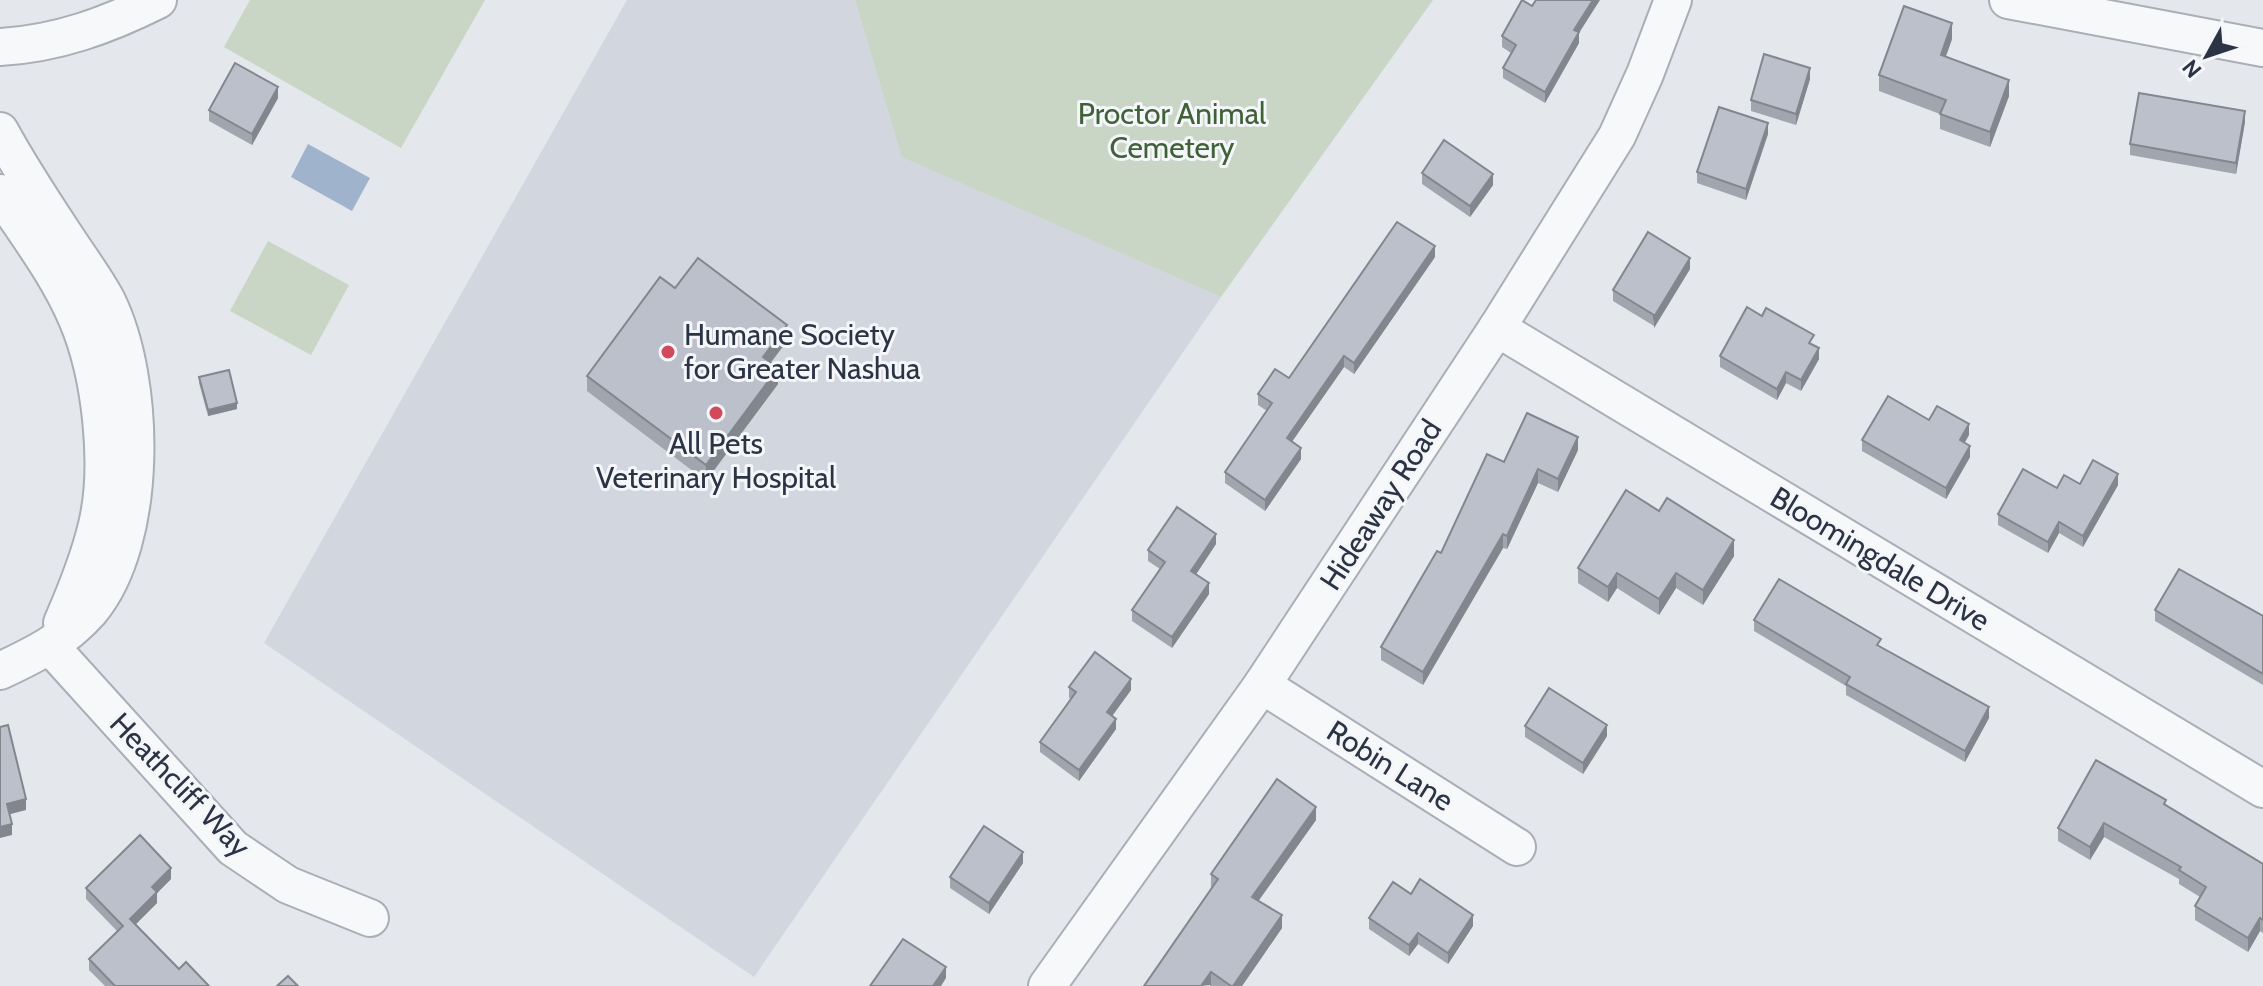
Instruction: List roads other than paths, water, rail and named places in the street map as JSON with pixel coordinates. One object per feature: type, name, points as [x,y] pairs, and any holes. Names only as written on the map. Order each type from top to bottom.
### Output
[{"type":"street","points":[[0,47],[24,46],[79,34],[158,0]]},
{"type":"street","name":"Hideaway Road","points":[[1047,986],[1262,685],[1497,328],[1617,136],[1673,0]]},
{"type":"street","points":[[2008,0],[2263,48]]},
{"type":"street","points":[[0,131],[106,301],[123,350],[135,430],[133,501],[123,547],[104,589],[91,609],[51,647],[0,671]]},
{"type":"street","points":[[0,193],[60,286],[77,320],[89,356],[101,430],[102,479],[98,522],[83,572],[51,647]]},
{"type":"street","name":"Bloomingdale Drive","points":[[1497,328],[2263,789]]},
{"type":"street","name":"Heathcliff Way","points":[[51,647],[233,848],[288,885],[370,918]]},
{"type":"street","name":"Robin Lane","points":[[1262,685],[1517,847]]},
{"type":"water","points":[[308,144],[370,178],[352,211],[291,177]]},
{"type":"place","name":"Humane Society for Greater Nashua","points":[[668,352]]},
{"type":"place","name":"All Pets Veterinary Hospital","points":[[716,413]]},
{"type":"park label","name":"Proctor Animal Cemetery","points":[[1172,131]]}]
